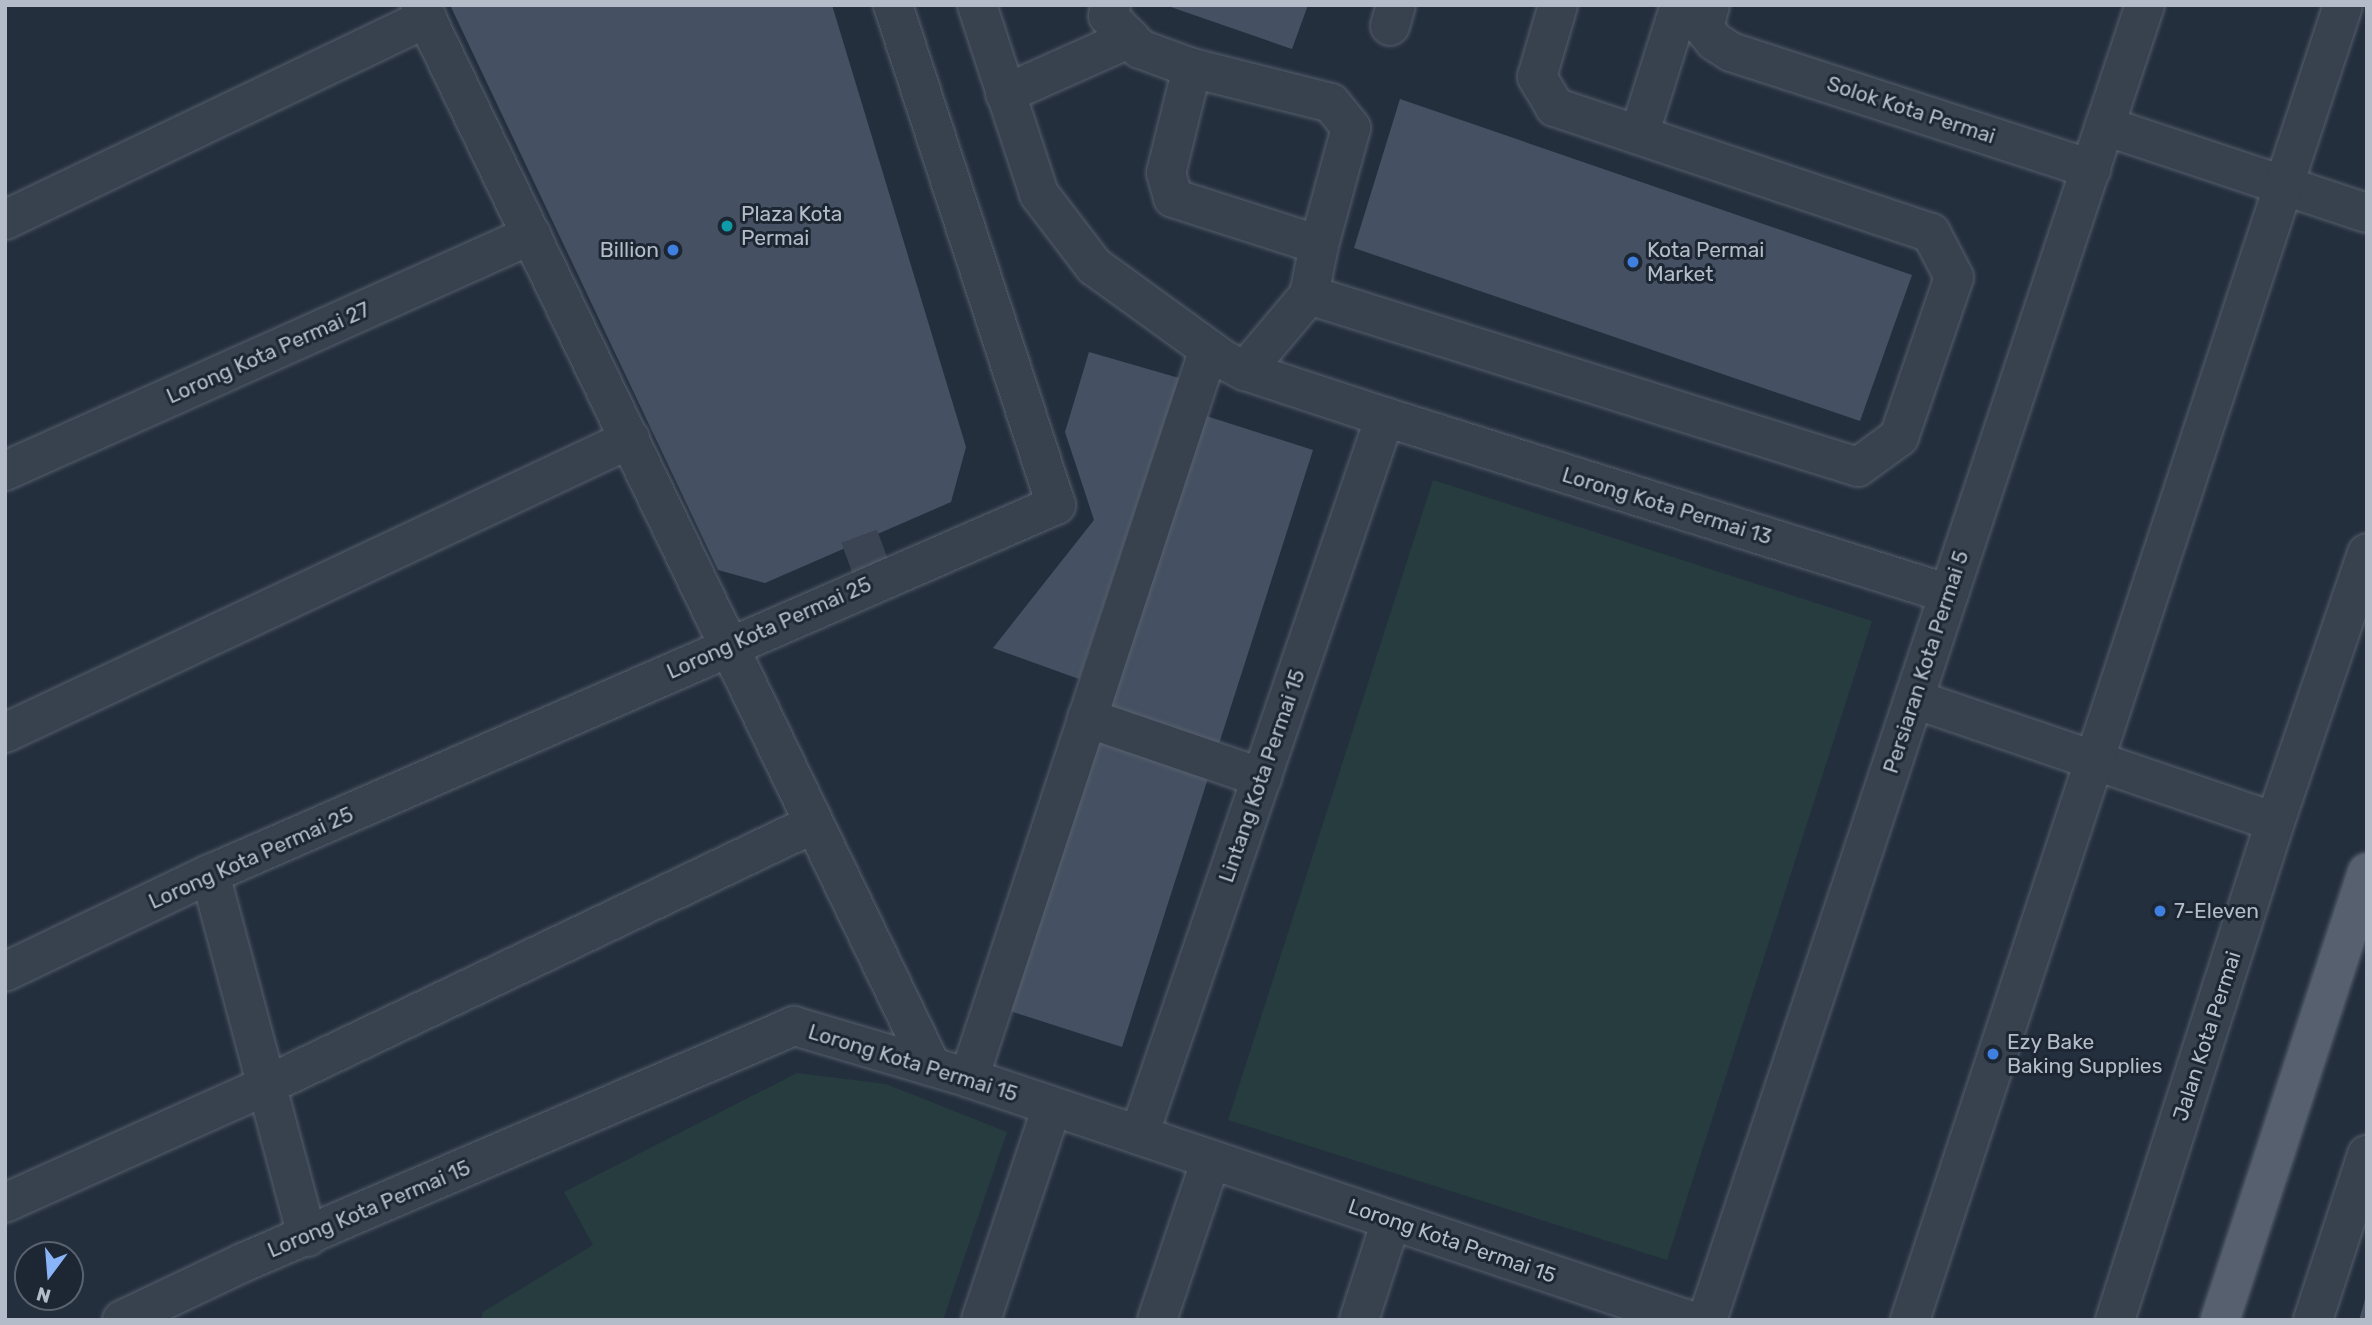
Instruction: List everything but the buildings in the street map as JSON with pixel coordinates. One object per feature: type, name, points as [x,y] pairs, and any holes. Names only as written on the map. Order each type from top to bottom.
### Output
[{"type":"main road","points":[[2220,1320],[2359,923],[2367,873]]},
{"type":"street","name":"Lorong Kota Permai 25","points":[[5,972],[210,874],[1056,505],[893,5]]},
{"type":"street","name":"Lorong Kota Permai 13","points":[[978,5],[1039,194],[1094,266],[1245,372],[1949,594]]},
{"type":"street","points":[[1111,5],[1108,16],[1140,49],[1192,68],[1331,103],[1351,128],[1319,245],[1309,295],[1245,372]]},
{"type":"street","points":[[1309,295],[1858,467],[1899,437],[1954,277],[1931,233],[1555,107],[1537,77],[1558,5]]},
{"type":"street","points":[[1639,135],[1680,5]]},
{"type":"street","name":"Solok Kota Permai","points":[[1710,5],[1704,28],[1714,41],[1731,52],[2091,169]]},
{"type":"street","points":[[1910,1320],[2096,762],[2343,5]]},
{"type":"street","name":"Persiaran Kota Permai 5","points":[[1707,1320],[2105,127],[2134,8]]},
{"type":"street","points":[[5,220],[424,12],[813,824],[932,1066]]},
{"type":"street","points":[[1005,94],[1130,38]]},
{"type":"street","points":[[1192,68],[1166,173],[1173,198],[1319,245]]},
{"type":"street","points":[[2105,127],[2367,213]]},
{"type":"street","name":"Lorong Kota Permai 27","points":[[5,471],[531,235]]},
{"type":"street","points":[[969,1078],[1209,349]]},
{"type":"street","name":"Lintang Kota Permai 15","points":[[1139,1135],[1385,417]]},
{"type":"street","points":[[5,733],[630,439]]},
{"type":"street","name":"Jalan Kota Permai","points":[[2115,1320],[2275,822],[2367,553]]},
{"type":"street","points":[[1914,699],[2275,822]]},
{"type":"street","points":[[1087,719],[1262,778]]},
{"type":"street","points":[[5,1203],[264,1086],[813,824]]},
{"type":"street","points":[[210,874],[264,1086],[307,1237]]},
{"type":"street","name":"Lorong Kota Permai 15","points":[[122,1320],[794,1026],[969,1078],[1688,1320]]},
{"type":"street","points":[[981,1320],[1052,1106]]},
{"type":"street","points":[[2313,1320],[2367,1155]]},
{"type":"street","points":[[1157,1320],[1211,1160]]},
{"type":"street","points":[[1359,1320],[1391,1220]]},
{"type":"green space","points":[[1433,480],[1872,621],[1667,1260],[1228,1120]]},
{"type":"green space","points":[[797,1073],[886,1084],[1007,1132],[943,1320],[481,1320],[483,1312],[593,1245],[564,1192]]},
{"type":"tunnel","points":[[859,536],[876,582]]},
{"type":"place","name":"Plaza Kota Permai","points":[[727,226]]},
{"type":"place","name":"Billion","points":[[673,250]]},
{"type":"place","name":"Kota Permai Market","points":[[1633,262]]},
{"type":"place","name":"7-Eleven","points":[[2160,911]]},
{"type":"place","name":"Ezy Bake Baking Supplies","points":[[1993,1054]]}]
